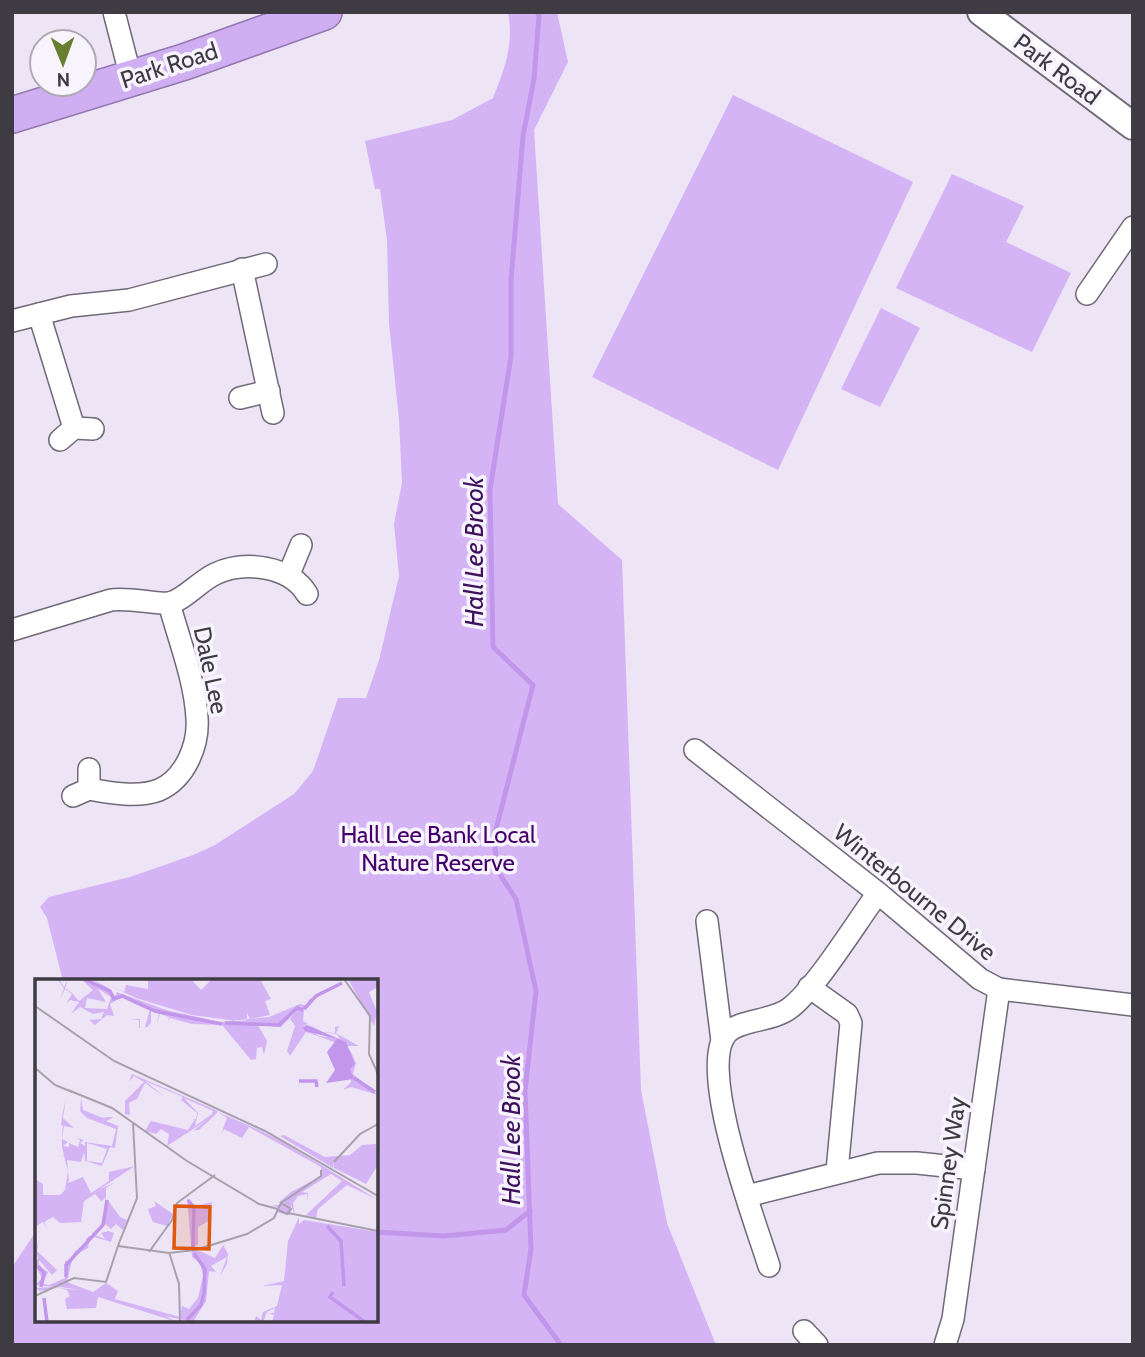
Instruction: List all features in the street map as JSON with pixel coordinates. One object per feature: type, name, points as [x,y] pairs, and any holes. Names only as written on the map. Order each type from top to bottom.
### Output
[{"type":"highway","name":"Park Road","points":[[12,115],[131,78],[324,12]]},
{"type":"street","points":[[114,12],[131,78]]},
{"type":"street","name":"Park Road","points":[[981,12],[1133,126]]},
{"type":"street","points":[[1087,293],[1133,227]]},
{"type":"street","points":[[12,321],[71,306],[129,300],[267,264]]},
{"type":"street","points":[[242,269],[273,413]]},
{"type":"street","points":[[39,314],[76,432]]},
{"type":"street","points":[[240,398],[269,391]]},
{"type":"street","points":[[301,545],[289,575],[300,583],[307,594]]},
{"type":"street","name":"Dale Lee","points":[[12,630],[111,600],[126,598],[169,603],[217,573],[234,569],[273,569],[289,575]]},
{"type":"street","name":"Dale Lee","points":[[84,785],[142,793],[158,790],[172,782],[190,756],[198,720],[169,603]]},
{"type":"street","name":"Winterbourne Drive","points":[[695,750],[878,893],[980,979],[999,989],[1133,1006]]},
{"type":"street","points":[[722,1041],[732,1029],[780,1015],[792,1007],[878,893]]},
{"type":"street","points":[[708,921],[722,1041],[721,1107],[769,1266]]},
{"type":"street","points":[[808,987],[847,1014],[851,1023],[837,1171]]},
{"type":"street","name":"Spinney Way","points":[[945,1345],[953,1318],[999,989]]},
{"type":"street","points":[[747,1196],[837,1171],[891,1163],[974,1169]]},
{"type":"green space","name":"Hall Lee Bank Local Nature Reserve","points":[[508,12],[557,12],[568,62],[534,130],[558,504],[622,560],[641,1090],[667,1223],[716,1345],[12,1345],[12,1267],[35,1233],[35,1322],[378,1322],[378,979],[62,979],[47,918],[40,907],[49,897],[130,877],[215,845],[294,794],[313,771],[338,698],[366,698],[379,660],[399,576],[394,524],[402,483],[399,420],[389,323],[387,240],[380,189],[375,189],[365,141],[452,120],[493,98],[507,56],[510,24]]},
{"type":"green space","points":[[733,95],[913,182],[778,470],[592,377]]},
{"type":"green space","points":[[952,174],[1024,206],[1006,242],[1071,273],[1032,352],[896,288]]},
{"type":"green space","points":[[881,308],[920,328],[880,407],[841,389]]},
{"type":"waterway","name":"Hall Lee Brook","points":[[537,12],[539,16],[534,79],[523,136],[511,280],[511,356],[490,490],[493,647],[533,685],[494,837],[497,870],[516,899],[536,991],[525,1091],[531,1249],[524,1295],[561,1345]]},
{"type":"waterway","points":[[378,1232],[444,1236],[506,1230],[530,1211]]}]
